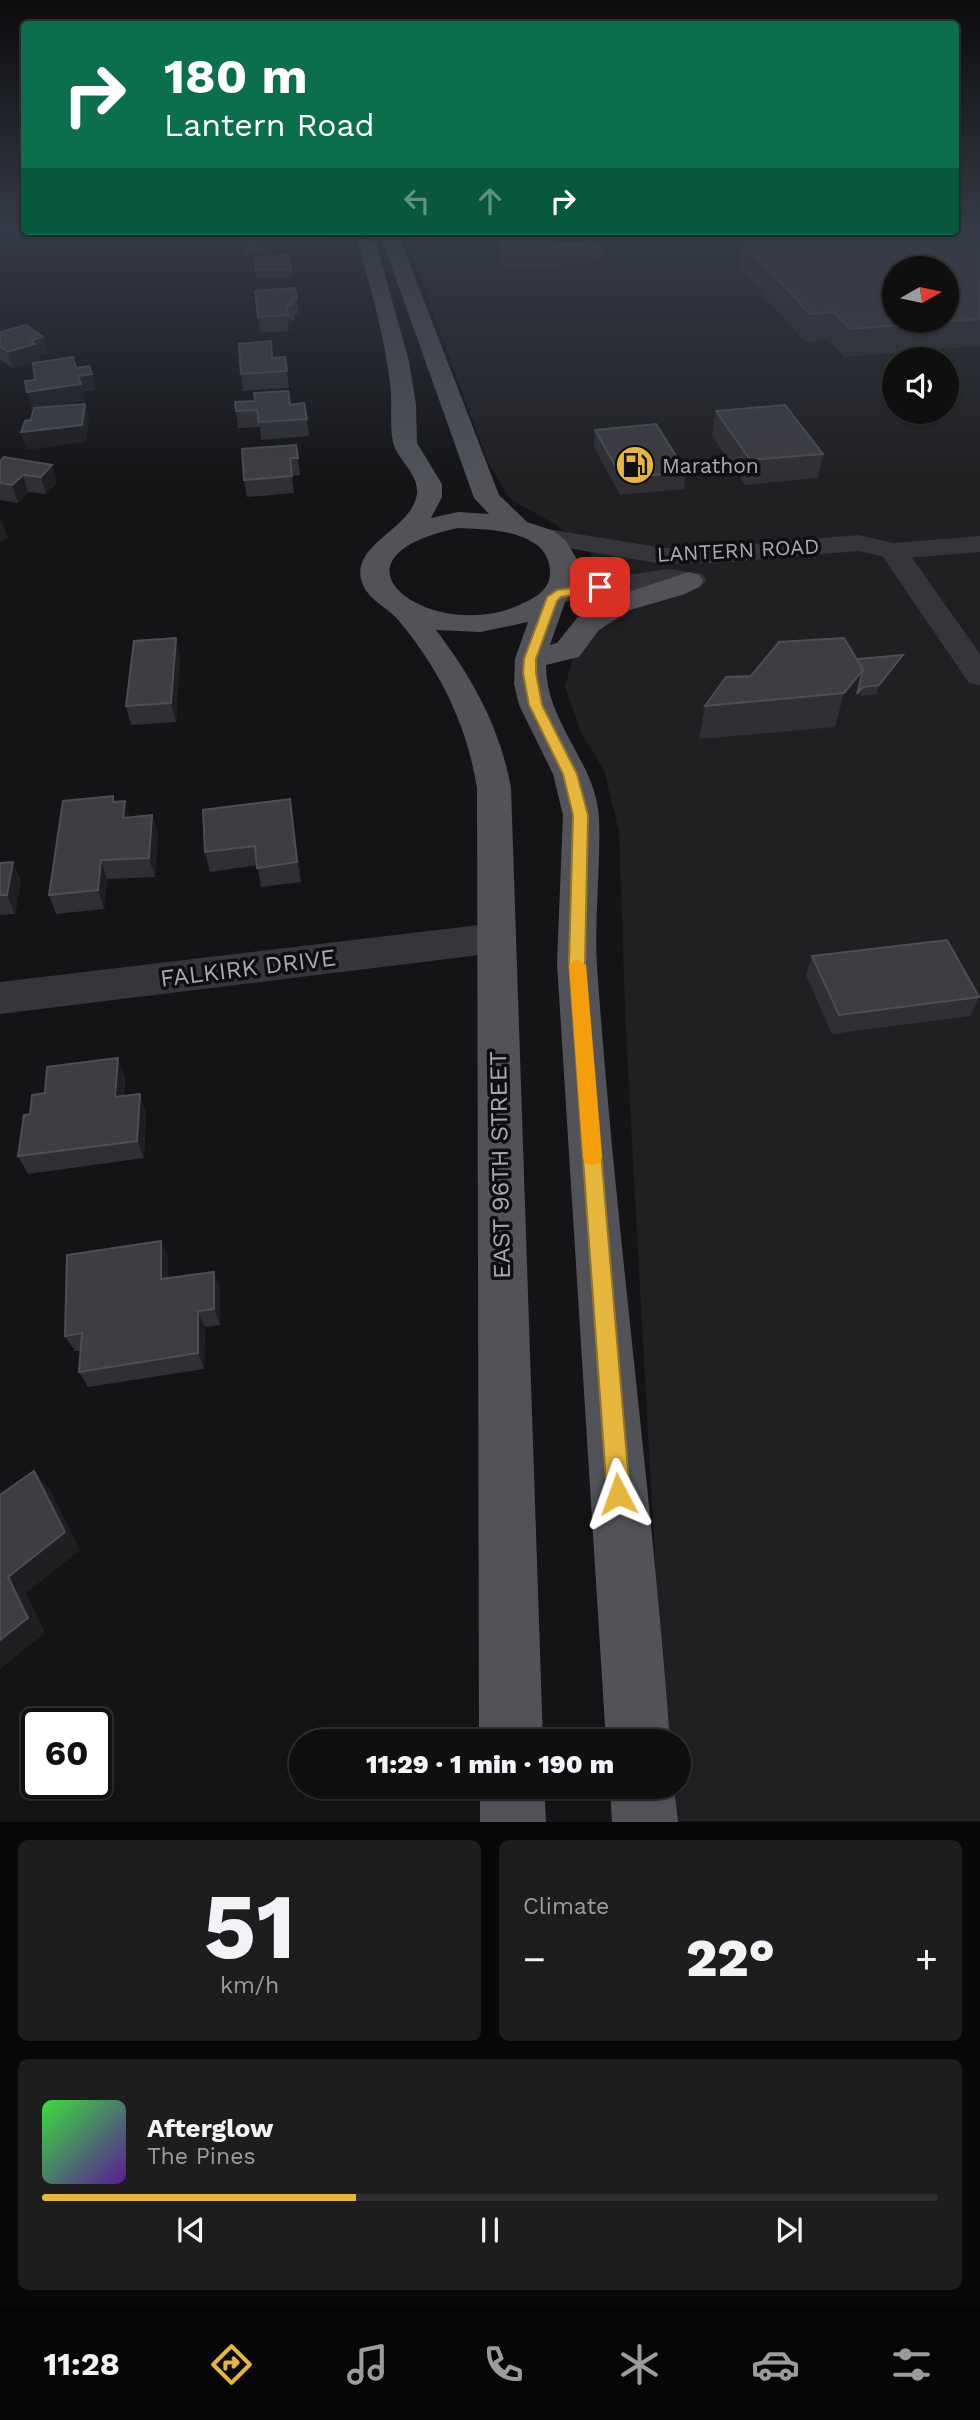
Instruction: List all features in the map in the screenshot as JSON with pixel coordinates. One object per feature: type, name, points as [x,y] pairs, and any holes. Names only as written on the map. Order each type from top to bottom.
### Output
[{"type":"main road","points":[[385,313],[405,401],[405,442],[412,460],[429,486],[430,494],[424,511],[403,535],[385,548],[375,564],[376,582],[387,598],[407,611],[436,620],[468,624],[501,621],[529,612],[554,597]]},
{"type":"main road","points":[[418,313],[487,498],[529,531],[559,550],[567,566],[564,583],[554,597],[530,659],[530,684],[535,705],[570,774],[581,815],[577,963],[637,1729]]},
{"type":"main road","points":[[403,535],[428,525],[458,520],[488,521],[529,531]]},
{"type":"main road","points":[[530,659],[568,650],[588,624],[620,604],[689,581]]},
{"type":"main road","name":"EAST 96TH STREET","points":[[407,611],[449,666],[468,698],[486,747],[494,788],[511,1729]]},
{"type":"main road","points":[[512,1799],[513,1822]]},
{"type":"main road","points":[[643,1799],[645,1822]]},
{"type":"street","name":"LANTERN ROAD","points":[[529,531],[663,556],[715,555],[859,543],[893,551],[980,544]]},
{"type":"street","name":"LANTERN ROAD","points":[[554,597],[669,578],[689,581],[873,564],[893,551]]},
{"type":"street","points":[[893,551],[980,676]]},
{"type":"street","name":"FALKIRK DRIVE","points":[[0,998],[496,938]]},
{"type":"shaded area","points":[[433,313],[882,313],[882,333],[959,333],[959,313],[980,313],[980,1821],[670,1821],[669,1799],[691,1799],[691,1729],[664,1729],[626,1034],[619,832],[604,770],[581,733],[565,687],[597,569],[590,552],[555,524],[510,499],[489,465]]},
{"type":"building","points":[[258,313],[288,315],[258,317]]},
{"type":"building","points":[[835,313],[882,313],[882,327],[850,329]]},
{"type":"building","points":[[959,313],[980,313],[980,319],[959,321]]},
{"type":"building","points":[[26,325],[43,337],[30,341],[35,344],[8,352],[0,346],[0,332]]},
{"type":"building","points":[[271,341],[272,358],[285,357],[287,371],[241,374],[239,344]]},
{"type":"building","points":[[73,357],[76,368],[89,366],[92,374],[78,376],[81,384],[27,392],[25,381],[35,380],[33,363]]},
{"type":"building","points":[[288,391],[290,405],[304,403],[307,419],[259,422],[257,410],[236,411],[235,402],[255,401],[254,393]]},
{"type":"building","points":[[85,404],[82,425],[21,432],[25,421],[31,420],[34,408]]},
{"type":"building","points":[[785,405],[823,454],[750,460],[716,411]]},
{"type":"building","points":[[656,424],[686,472],[622,478],[595,430]]},
{"type":"building","points":[[296,445],[298,458],[290,458],[292,476],[244,480],[242,449]]},
{"type":"building","points":[[4,457],[52,465],[41,477],[23,475],[12,485],[0,483],[0,461]]},
{"type":"building","points":[[176,638],[171,703],[126,706],[134,641]]},
{"type":"building","points":[[844,638],[863,670],[844,693],[705,706],[726,677],[751,676],[779,642]]},
{"type":"building","points":[[903,655],[879,685],[863,687],[857,694],[863,670],[857,659]]},
{"type":"building","points":[[113,796],[113,802],[125,801],[123,818],[152,815],[149,858],[101,860],[98,890],[49,895],[63,801]]},
{"type":"building","points":[[290,799],[297,862],[257,868],[255,846],[205,852],[203,810]]},
{"type":"building","points":[[13,862],[7,895],[0,895],[0,863]]},
{"type":"building","points":[[947,940],[979,997],[839,1015],[812,956]]},
{"type":"building","points":[[118,1058],[115,1097],[140,1094],[137,1141],[18,1156],[24,1115],[30,1114],[32,1095],[45,1093],[47,1067]]},
{"type":"building","points":[[161,1241],[161,1279],[214,1272],[214,1309],[198,1311],[198,1353],[79,1372],[82,1333],[65,1336],[67,1255]]},
{"type":"building","points":[[34,1471],[65,1532],[8,1577],[28,1618],[0,1640],[0,1495]]},
{"type":"slow traffic","points":[[577,965],[592,1157]]},
{"type":"place","name":"Marathon","points":[[635,465]]},
{"type":"route","points":[[600,587],[557,594],[551,600],[530,659],[529,673],[535,705],[570,774],[581,815],[577,963],[618,1494]]}]
